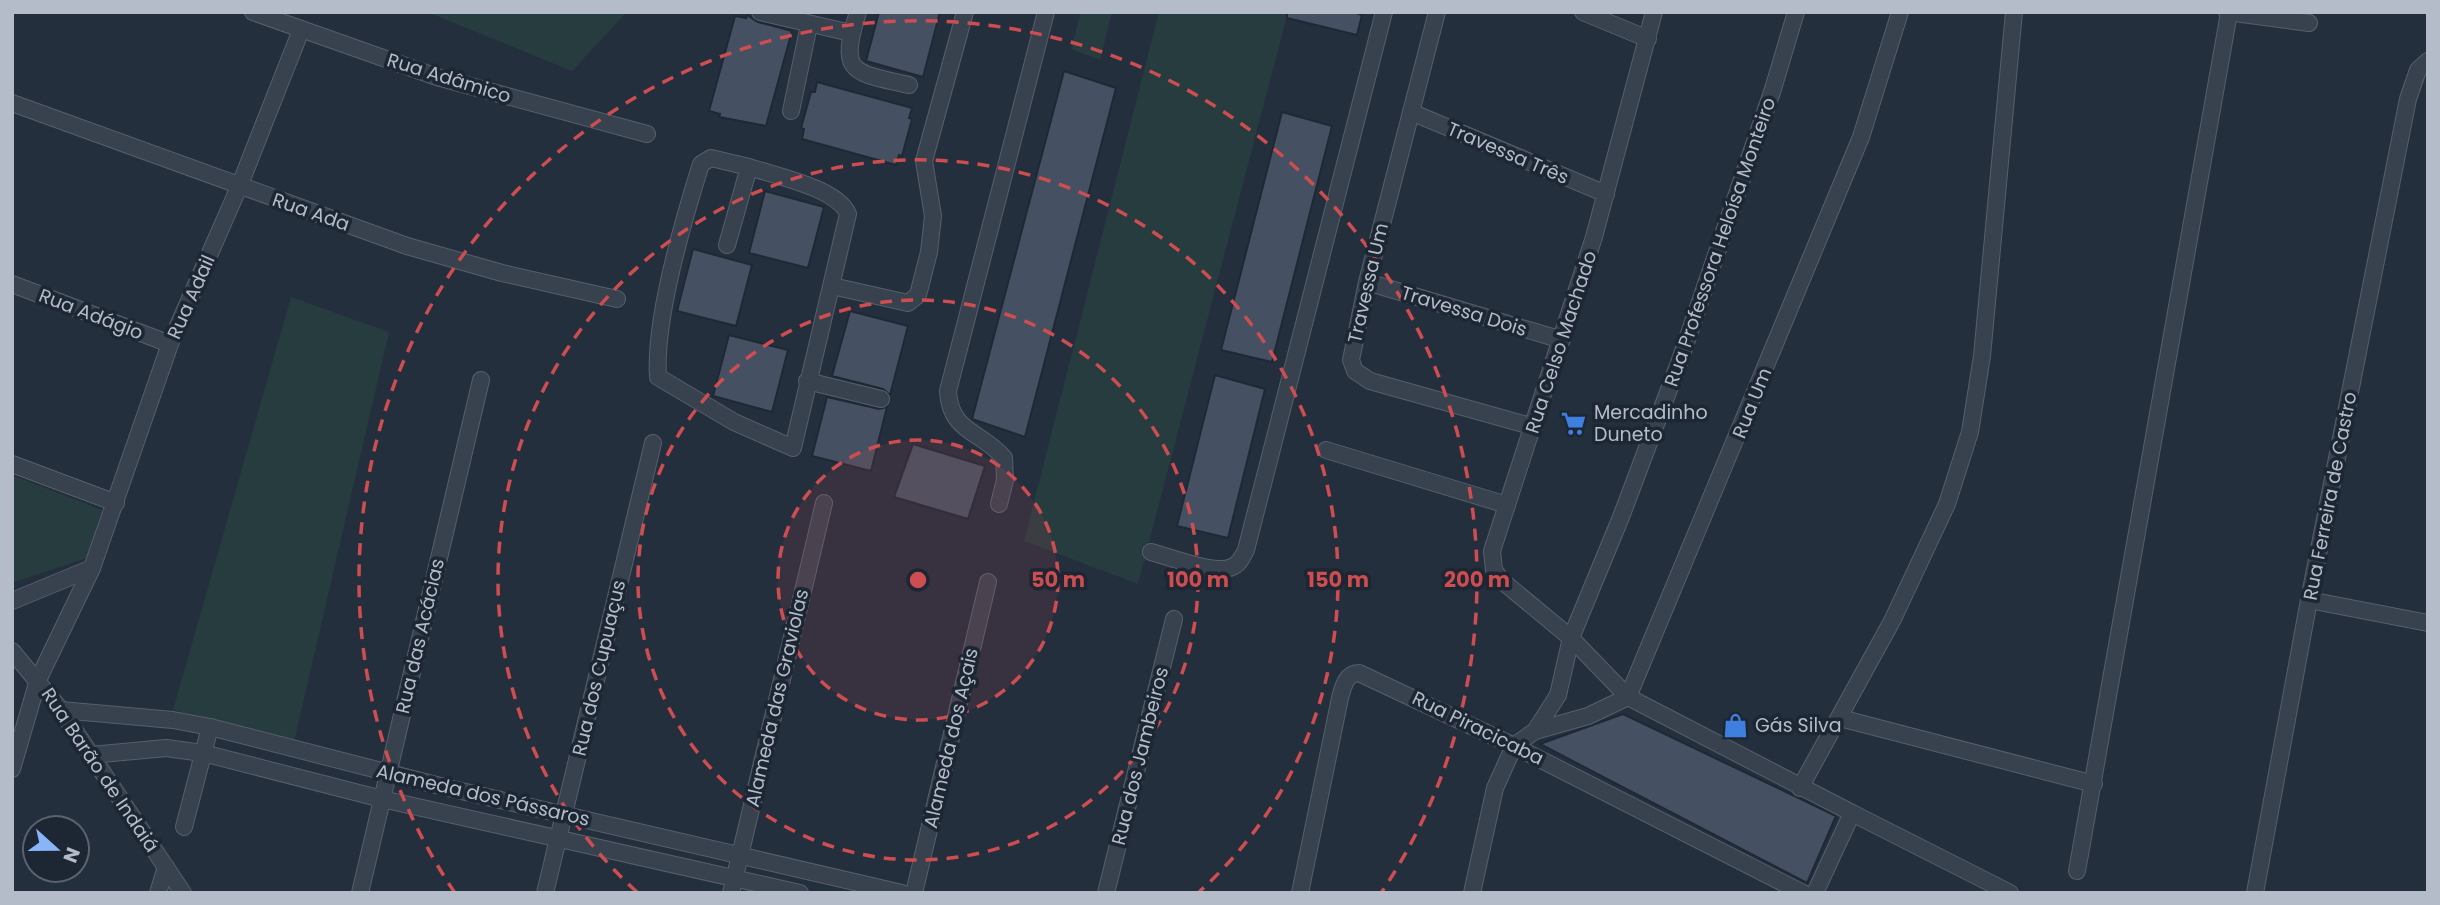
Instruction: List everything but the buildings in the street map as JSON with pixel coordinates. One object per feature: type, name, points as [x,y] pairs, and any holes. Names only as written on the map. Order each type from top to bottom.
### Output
[{"type":"street","name":"Rua Adâmico","points":[[253,12],[437,77],[647,134]]},
{"type":"street","points":[[760,12],[851,33]]},
{"type":"street","points":[[858,12],[851,33],[848,58],[854,68],[862,74],[909,85]]},
{"type":"street","points":[[832,286],[908,303],[918,295],[929,253],[933,216],[924,161],[965,12]]},
{"type":"street","points":[[999,504],[1005,480],[1004,458],[956,421],[948,406],[948,391],[1046,12]]},
{"type":"street","points":[[1150,552],[1216,569],[1231,568],[1238,563],[1246,550],[1384,12]]},
{"type":"street","name":"Travessa Um","points":[[1437,12],[1351,348],[1355,371],[1362,377],[1534,427]]},
{"type":"street","points":[[1583,12],[1648,38]]},
{"type":"street","name":"Rua Celso Machado","points":[[1654,12],[1606,194],[1562,340],[1492,551],[1494,570],[1501,580],[1571,638],[1628,698],[2010,893]]},
{"type":"street","name":"Rua Professora Heloísa Monteiro","points":[[1514,746],[1535,731],[1558,695],[1571,638],[1621,517],[1679,363],[1773,89],[1796,12]]},
{"type":"street","name":"Rua Um","points":[[1628,698],[1861,137],[1900,12]]},
{"type":"street","points":[[1800,788],[1892,621],[1947,504],[1970,432],[1982,356],[2014,12]]},
{"type":"street","points":[[2077,871],[2228,12],[2309,23]]},
{"type":"street","points":[[791,111],[809,25]]},
{"type":"street","name":"Rua Adail","points":[[12,769],[38,680],[92,568],[170,344],[239,187],[301,30]]},
{"type":"street","name":"Rua Ferreira de Castro","points":[[2255,893],[2309,600],[2408,99],[2418,70],[2428,61]]},
{"type":"street","name":"Rua Ada","points":[[12,103],[239,187],[419,249],[502,273],[617,299]]},
{"type":"street","name":"Travessa Três","points":[[1411,112],[1606,194]]},
{"type":"street","points":[[711,158],[749,167],[829,194],[843,202],[848,214],[832,286],[793,448],[734,422],[657,377],[665,309],[688,205],[701,164],[711,158]]},
{"type":"street","points":[[727,245],[749,167]]},
{"type":"street","name":"Travessa Dois","points":[[1367,282],[1562,340]]},
{"type":"street","name":"Rua Adágio","points":[[12,284],[170,344]]},
{"type":"street","name":"Rua das Acácias","points":[[360,893],[481,380]]},
{"type":"street","points":[[807,381],[881,399]]},
{"type":"street","name":"Rua dos Cupuaçus","points":[[545,893],[653,443]]},
{"type":"street","points":[[1326,450],[1507,505]]},
{"type":"street","points":[[12,464],[116,503]]},
{"type":"street","name":"Alameda das Graviolas","points":[[733,886],[824,503]]},
{"type":"street","points":[[12,601],[92,568]]},
{"type":"street","name":"Alameda dos Açais","points":[[914,893],[988,582]]},
{"type":"street","points":[[2309,600],[2428,623]]},
{"type":"street","name":"Rua dos Jambeiros","points":[[1106,893],[1174,619]]},
{"type":"street","name":"Rua Barão de Indaiá","points":[[12,651],[61,710],[183,893]]},
{"type":"street","name":"Rua Piracicaba","points":[[1300,893],[1340,698],[1350,676],[1367,674],[1803,893]]},
{"type":"street","points":[[1535,731],[1588,716],[1628,698]]},
{"type":"street","name":"Alameda dos Pássaros","points":[[61,710],[173,720],[210,727],[388,773],[902,893]]},
{"type":"street","points":[[1839,718],[2094,784]]},
{"type":"street","points":[[184,827],[210,727]]},
{"type":"street","points":[[1472,893],[1495,788],[1514,746]]},
{"type":"street","name":"Alameda dos Pássaros","points":[[91,755],[166,748],[203,753],[382,799],[558,839],[733,886],[800,893]]},
{"type":"street","points":[[1815,893],[1849,811]]},
{"type":"street","points":[[158,893],[166,867]]},
{"type":"green space","points":[[427,12],[627,12],[572,71]]},
{"type":"green space","points":[[1081,12],[1112,12],[1100,60],[1071,49]]},
{"type":"green space","points":[[1159,12],[1288,12],[1138,584],[1024,541]]},
{"type":"green space","points":[[291,297],[389,332],[294,742],[173,710]]},
{"type":"green space","points":[[12,475],[102,510],[87,558],[12,583]]},
{"type":"place","name":"Mercadinho Duneto","points":[[1574,423]]},
{"type":"place","name":"Gás Silva","points":[[1735,725]]}]
